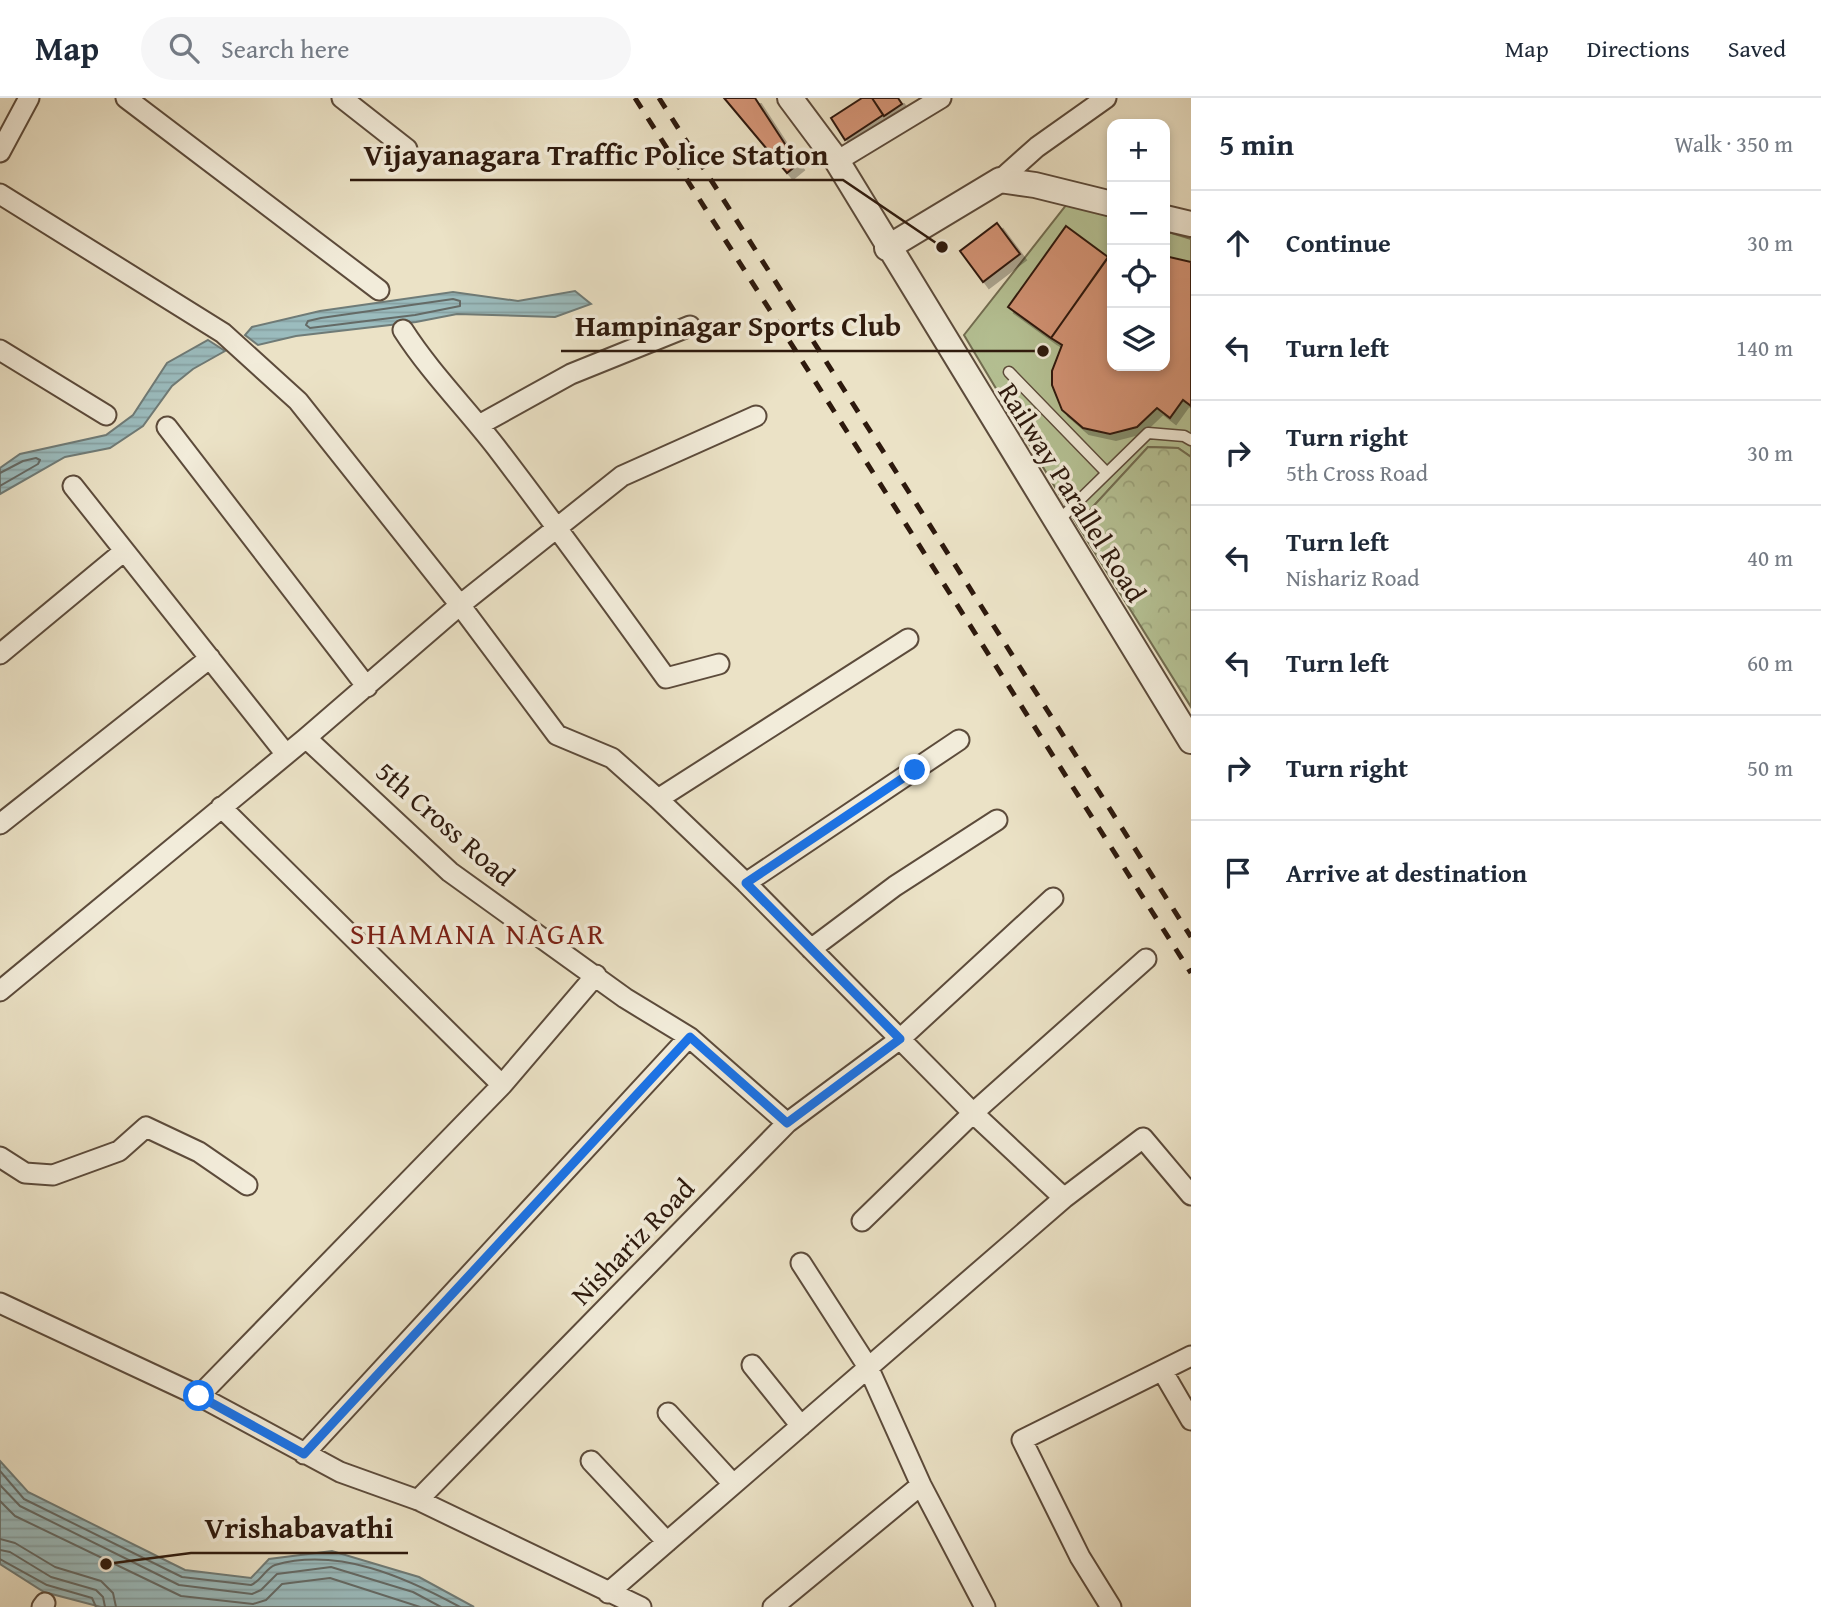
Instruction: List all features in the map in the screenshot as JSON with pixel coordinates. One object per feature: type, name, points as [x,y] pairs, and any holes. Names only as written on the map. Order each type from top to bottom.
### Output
[{"type":"street","points":[[0,152],[29,98]]},
{"type":"street","points":[[126,98],[379,290]]},
{"type":"street","points":[[342,98],[407,149]]},
{"type":"street","name":"Railway Parallel Road","points":[[790,98],[837,161],[887,248],[1191,741]]},
{"type":"street","points":[[837,161],[941,98]]},
{"type":"street","points":[[887,248],[1000,180],[1037,147],[1106,98]]},
{"type":"street","points":[[1000,180],[1035,185],[1107,203]]},
{"type":"street","points":[[0,194],[223,332],[298,401],[460,605],[557,735],[612,758],[658,799],[746,883],[973,1113],[1065,1198]]},
{"type":"street","points":[[1170,219],[1191,224]]},
{"type":"street","points":[[479,425],[571,374],[690,326]]},
{"type":"street","points":[[403,330],[422,360],[479,425],[559,529],[666,678],[719,664]]},
{"type":"street","points":[[0,350],[106,415]]},
{"type":"street","points":[[0,991],[367,687],[460,605],[559,529],[622,476],[756,416]]},
{"type":"street","points":[[167,427],[367,687]]},
{"type":"street","points":[[73,486],[285,753]]},
{"type":"street","points":[[0,654],[123,552]]},
{"type":"street","points":[[658,799],[908,639]]},
{"type":"street","points":[[0,824],[210,658]]},
{"type":"street","name":"5th Cross Road","points":[[306,738],[450,872],[625,998],[690,1037],[787,1123]]},
{"type":"street","points":[[746,883],[959,740]]},
{"type":"street","points":[[221,807],[502,1084]]},
{"type":"street","points":[[811,949],[895,886],[997,820]]},
{"type":"street","name":"Nishariz Road","points":[[418,1500],[787,1123],[900,1039],[1053,898]]},
{"type":"street","points":[[862,1221],[973,1113],[1146,959]]},
{"type":"street","points":[[199,1396],[502,1084],[596,975]]},
{"type":"street","points":[[304,1454],[690,1037]]},
{"type":"street","points":[[0,1157],[25,1173],[53,1175],[119,1151],[146,1127],[199,1152],[247,1185]]},
{"type":"street","points":[[614,1599],[667,1542],[733,1484],[1065,1198],[1143,1138],[1191,1195]]},
{"type":"street","points":[[801,1263],[868,1367],[921,1485],[985,1607]]},
{"type":"street","points":[[0,1303],[199,1396],[340,1472],[418,1500],[614,1599],[641,1607]]},
{"type":"street","points":[[1111,1607],[1080,1557],[1022,1440],[1191,1356]]},
{"type":"street","points":[[752,1365],[801,1426]]},
{"type":"street","points":[[1163,1372],[1191,1420]]},
{"type":"street","points":[[668,1413],[733,1484]]},
{"type":"street","points":[[591,1461],[667,1542]]},
{"type":"street","points":[[773,1607],[921,1485]]},
{"type":"lane","points":[[1009,372],[1107,473]]},
{"type":"lane","points":[[1057,523],[1148,433],[1184,436],[1191,440]]},
{"type":"green space","points":[[1067,204],[1107,216],[1107,371],[1170,371],[1170,233],[1191,239],[1191,457],[1178,448],[1148,447],[1077,524],[964,335]]},
{"type":"green space","points":[[1148,447],[1178,448],[1191,457],[1191,707],[1077,524]]},
{"type":"water","points":[[575,291],[591,304],[555,317],[457,314],[416,322],[296,336],[258,345],[245,335],[252,327],[320,311],[453,292],[518,301]]},
{"type":"water","points":[[208,340],[225,351],[193,369],[172,386],[143,426],[110,448],[65,457],[0,494],[0,468],[20,454],[106,435],[133,415],[167,363]]},
{"type":"water","points":[[0,1461],[28,1492],[185,1570],[251,1578],[269,1559],[332,1551],[419,1577],[474,1607],[101,1607],[44,1592],[0,1564]]},
{"type":"building","points":[[724,98],[755,98],[798,164],[787,173]]},
{"type":"building","points":[[862,98],[872,98],[883,115],[845,140],[831,118]]},
{"type":"building","points":[[872,98],[898,98],[902,104],[884,116]]},
{"type":"building","points":[[997,223],[1020,254],[983,282],[960,251]]},
{"type":"building","points":[[1066,226],[1107,256],[1051,338],[1008,307]]},
{"type":"building","points":[[1170,257],[1191,262],[1191,406],[1183,400],[1170,418],[1157,408],[1137,427],[1110,434],[1083,428],[1062,410],[1052,385],[1052,371],[1062,345],[1051,338],[1107,259],[1107,371],[1170,371]]},
{"type":"railway","points":[[635,98],[1191,973]]},
{"type":"railway","points":[[659,98],[1191,937]]},
{"type":"place","name":"Vijayanagara Traffic Police Station","points":[[942,247]]},
{"type":"place","name":"Hampinagar Sports Club","points":[[1043,351]]},
{"type":"place","name":"Vrishabavathi","points":[[106,1564]]},
{"type":"district","name":"SHAMANA NAGAR","points":[[478,933]]},
{"type":"route","points":[[199,1396],[304,1454],[690,1037],[787,1123],[900,1039],[746,883],[915,770]]}]
